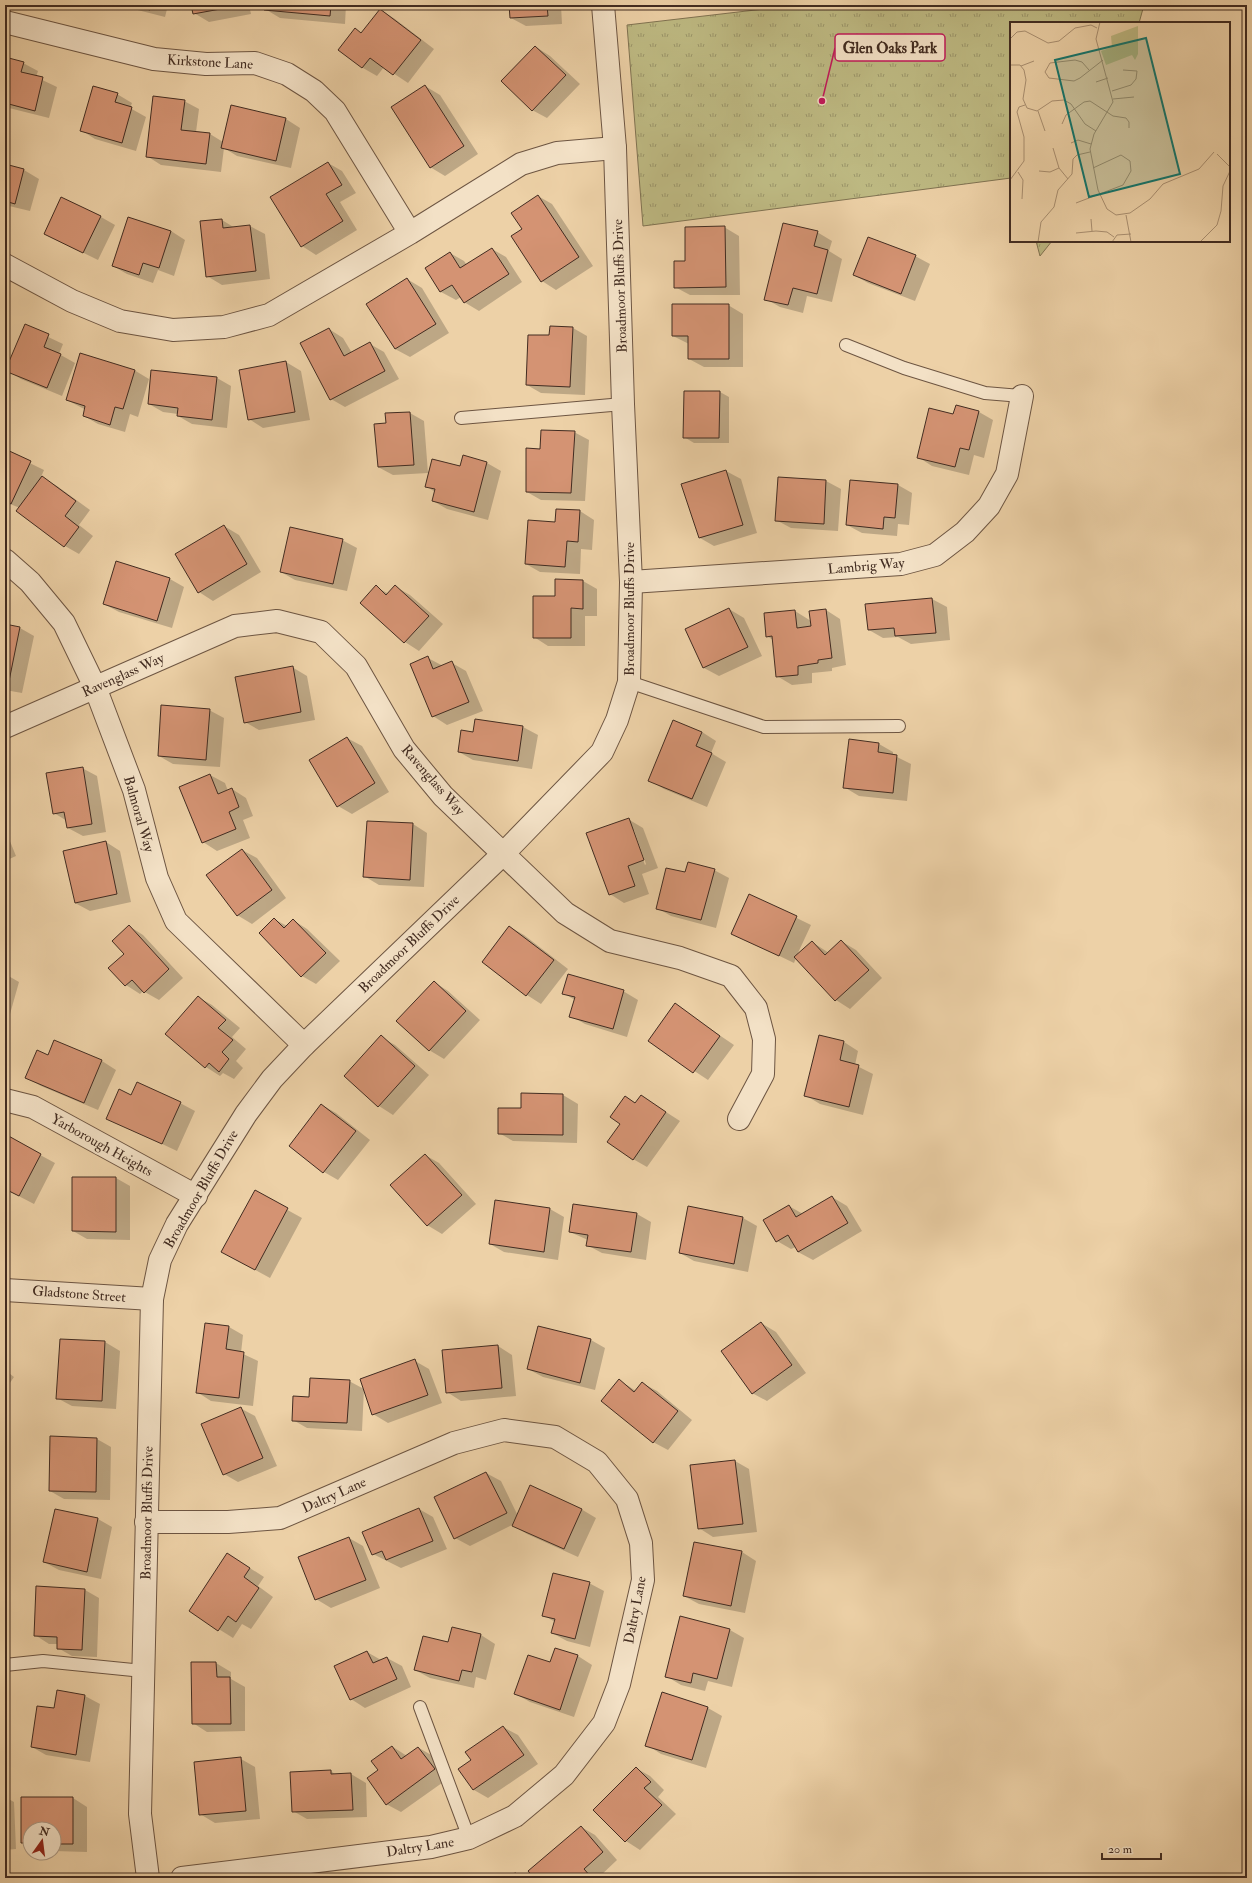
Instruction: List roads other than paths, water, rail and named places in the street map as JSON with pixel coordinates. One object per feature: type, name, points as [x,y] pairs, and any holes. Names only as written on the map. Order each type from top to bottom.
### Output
[{"type":"street","name":"Broadmoor Bluffs Drive","points":[[148,1878],[140,1814],[152,1299],[160,1260],[177,1224],[196,1196],[246,1114],[272,1079],[304,1045],[503,854],[602,752],[617,720],[629,682],[631,582],[623,404],[615,148],[603,5]]},
{"type":"street","name":"Kirkstone Lane","points":[[5,22],[154,59],[206,64],[254,63],[288,74],[314,91],[335,111],[410,233]]},
{"type":"street","points":[[5,265],[72,301],[120,320],[173,330],[224,327],[269,315],[410,233],[521,164],[557,153],[615,148]]},
{"type":"street","name":"Lambrig Way","points":[[631,582],[901,564],[935,555],[965,532],[989,506],[1006,474],[1022,396]]},
{"type":"street","name":"Balmoral Way","points":[[5,560],[30,582],[64,623],[95,687],[134,790],[157,878],[176,921],[304,1045]]},
{"type":"street","name":"Ravenglass Way","points":[[5,726],[235,626],[277,621],[321,632],[356,666],[404,749],[444,796],[566,913],[610,941],[680,958],[731,976],[756,1008],[764,1039],[763,1074],[739,1119]]},
{"type":"street","name":"Yarborough Heights","points":[[5,1100],[33,1107],[196,1196]]},
{"type":"street","name":"Gladstone Street","points":[[5,1290],[152,1299]]},
{"type":"street","name":"Daltry Lane","points":[[146,1522],[228,1522],[280,1518],[454,1442],[504,1430],[555,1438],[597,1462],[627,1499],[641,1543],[643,1580],[619,1684],[604,1723],[564,1775],[515,1816],[469,1838],[431,1847],[182,1878]]},
{"type":"lane","points":[[846,345],[904,368],[985,393],[1022,396]]},
{"type":"lane","points":[[460,418],[623,404]]},
{"type":"lane","points":[[629,682],[764,727],[900,726]]},
{"type":"lane","points":[[5,1665],[43,1661],[143,1671]]},
{"type":"lane","points":[[420,1706],[469,1838]]},
{"type":"place","name":"Glen Oaks Park","points":[[822,101]]}]
